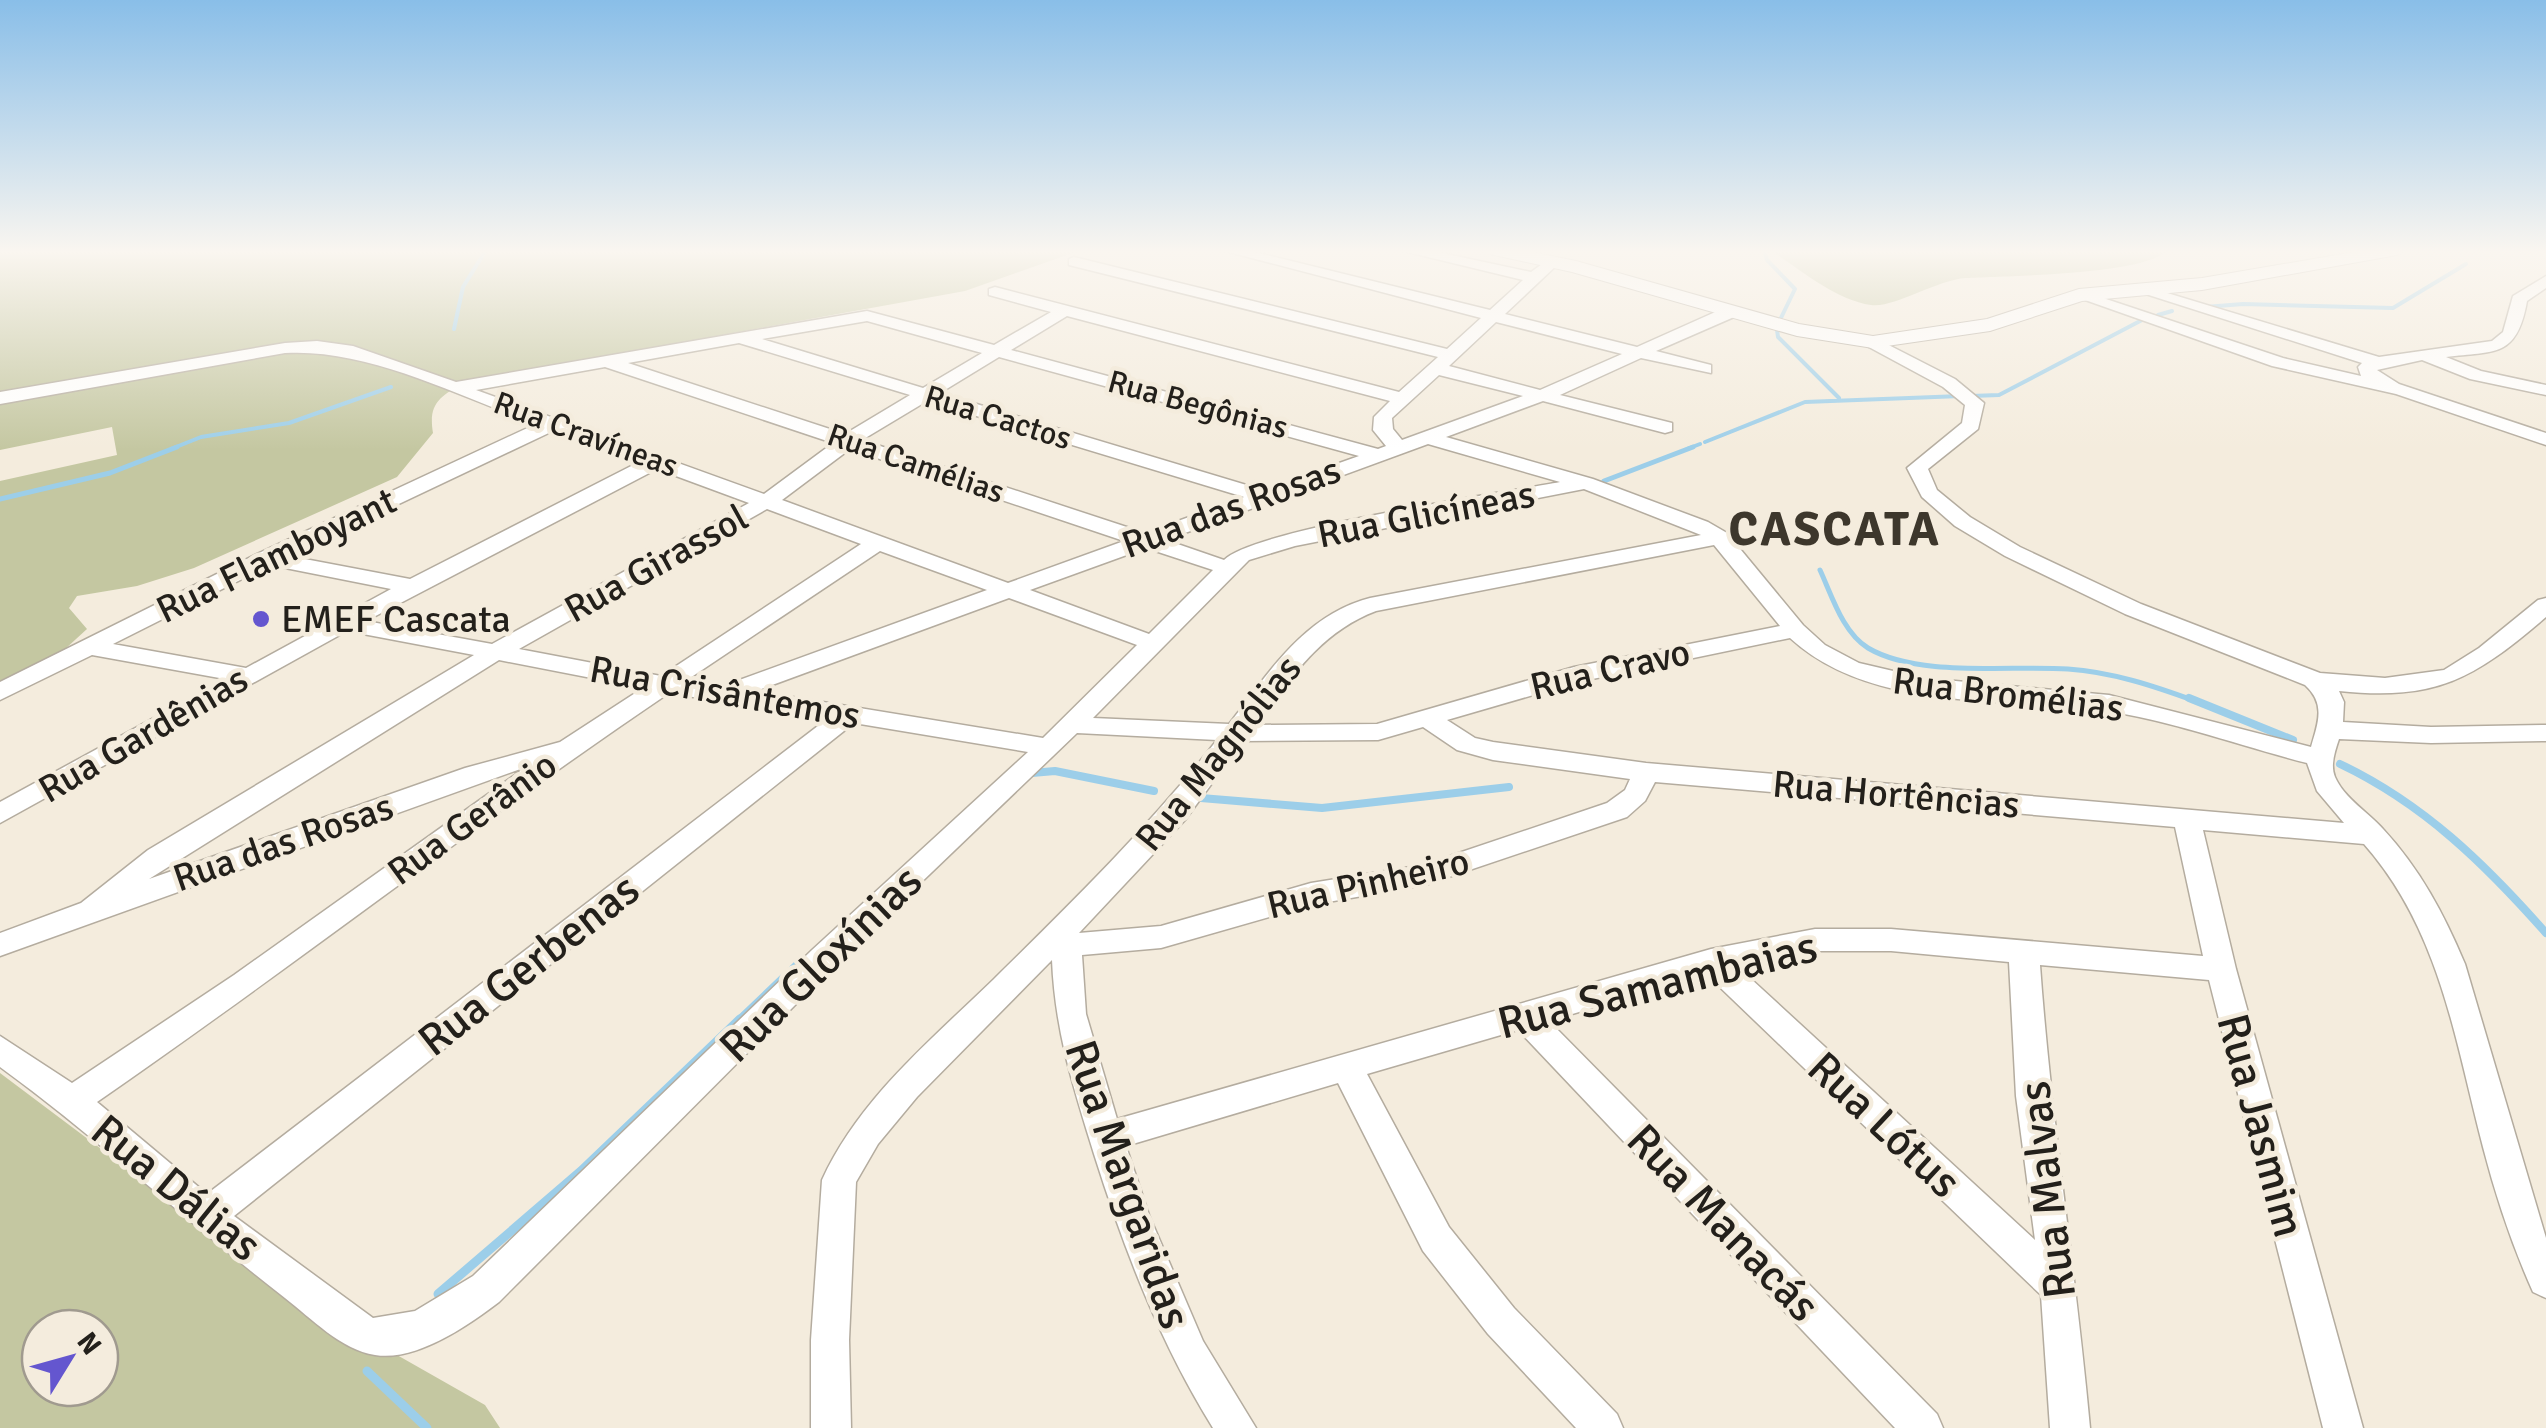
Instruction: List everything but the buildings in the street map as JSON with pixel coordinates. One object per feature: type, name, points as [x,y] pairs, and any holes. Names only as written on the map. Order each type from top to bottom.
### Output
[{"type":"street","name":"Rua Begônias","points":[[459,387],[864,317]]},
{"type":"street","name":"Rua Begônias","points":[[876,317],[1388,451]]},
{"type":"street","name":"Rua Girassol","points":[[92,908],[158,857],[496,652],[769,500],[849,440],[1054,317]]},
{"type":"street","points":[[1090,317],[1400,398]]},
{"type":"street","points":[[1296,317],[1448,354]]},
{"type":"street","points":[[1388,451],[1380,422],[1400,398],[1487,317]]},
{"type":"street","points":[[1500,317],[1705,369]]},
{"type":"street","name":"Rua das Rosas","points":[[730,692],[1540,396],[1720,317]]},
{"type":"street","points":[[1744,317],[1835,338],[1873,342],[1990,325],[2015,317]]},
{"type":"street","points":[[2143,317],[2278,362],[2401,390],[2546,439]]},
{"type":"street","points":[[2228,317],[2377,362]]},
{"type":"street","points":[[2401,390],[2369,374],[2366,366],[2506,341],[2514,333],[2516,317]]},
{"type":"street","name":"Rua Cactos","points":[[735,337],[1260,496]]},
{"type":"street","points":[[1873,342],[1949,383],[1975,404],[1970,425],[1917,468],[1916,480],[1924,491],[1960,519],[2039,568],[2272,666],[2333,684],[2419,682],[2454,674],[2546,605]]},
{"type":"street","name":"Rua Cravíneas","points":[[0,398],[264,351],[317,346],[353,350],[1153,643]]},
{"type":"street","points":[[2424,355],[2476,374],[2546,390]]},
{"type":"street","name":"Rua Camélias","points":[[604,361],[1228,568]]},
{"type":"street","points":[[1434,368],[1665,427]]},
{"type":"street","name":"Rua Flamboyant","points":[[0,692],[267,558],[554,423]]},
{"type":"street","name":"Rua Bromélias","points":[[1428,438],[1586,482],[1686,518],[1719,538],[1795,630],[1834,661],[1898,682],[2109,703],[2320,758]]},
{"type":"street","name":"Rua Gardênias","points":[[0,814],[245,675],[659,460]]},
{"type":"street","name":"Rua Glicíneas","points":[[1265,546],[1586,482]]},
{"type":"street","name":"Rua Magnólias","points":[[831,1428],[831,1321],[838,1180],[866,1134],[906,1086],[1057,944],[1162,826],[1300,649],[1342,615],[1370,604],[1719,538]]},
{"type":"street","name":"Rua Gerânio","points":[[72,1100],[244,984],[569,748],[877,542]]},
{"type":"street","name":"Rua Gloxínias","points":[[354,1328],[374,1337],[387,1336],[467,1305],[823,958],[1049,747],[1241,555],[1265,546]]},
{"type":"street","points":[[267,558],[413,586]]},
{"type":"street","name":"Rua Crisântemos","points":[[342,623],[670,684],[1049,747]]},
{"type":"street","name":"Rua Cravo","points":[[1071,725],[1236,734],[1346,735],[1396,729],[1574,675],[1795,630]]},
{"type":"street","points":[[87,646],[245,675]]},
{"type":"street","points":[[2315,680],[2329,701],[2332,730],[2320,758],[2323,780],[2372,835],[2431,918],[2459,990],[2504,1161],[2546,1280]]},
{"type":"street","name":"Rua Gerbenas","points":[[206,1216],[851,713]]},
{"type":"street","name":"Rua Hortências","points":[[1428,719],[1466,744],[1493,751],[1646,772],[2372,835]]},
{"type":"street","points":[[2332,730],[2430,735],[2546,732]]},
{"type":"street","name":"Rua das Rosas","points":[[0,946],[92,908],[338,825],[514,760],[569,748]]},
{"type":"street","name":"Rua Pinheiro","points":[[1057,944],[1160,936],[1311,894],[1425,876],[1618,810],[1636,795],[1646,772]]},
{"type":"street","name":"Rua Jasmim","points":[[2187,820],[2221,969],[2343,1428]]},
{"type":"street","name":"Rua Samambaias","points":[[1106,1137],[1711,961],[1815,940],[1850,938],[2221,969]]},
{"type":"street","name":"Rua Margaridas","points":[[1057,944],[1070,1014],[1106,1137],[1159,1288],[1189,1354],[1236,1428]]},
{"type":"street","name":"Rua Malvas","points":[[2024,952],[2032,1096],[2058,1288],[2070,1428]]},
{"type":"street","name":"Rua Lótus","points":[[1711,961],[2058,1288]]},
{"type":"street","name":"Rua Manacás","points":[[1526,1017],[1923,1428]]},
{"type":"street","name":"Rua Dálias","points":[[0,1049],[72,1100],[206,1216],[354,1328]]},
{"type":"street","points":[[1346,1066],[1436,1239],[1501,1322],[1603,1428]]},
{"type":"green space","points":[[0,317],[824,317],[464,382],[438,402],[432,414],[433,433],[397,477],[194,568],[137,586],[77,596],[69,608],[87,629],[64,650],[0,681],[0,481],[117,455],[112,427],[0,450]]},
{"type":"green space","points":[[0,1073],[309,1305],[485,1405],[500,1428],[0,1428]]},
{"type":"waterway","points":[[454,329],[457,317]]},
{"type":"waterway","points":[[1779,322],[1782,317]]},
{"type":"waterway","points":[[1971,396],[1999,395],[2142,320]]},
{"type":"waterway","points":[[1777,330],[1778,337],[1839,398]]},
{"type":"waterway","points":[[171,449],[201,437],[289,423],[391,387]]},
{"type":"waterway","points":[[1705,442],[1805,402],[1961,396]]},
{"type":"waterway","points":[[1687,449],[1700,444]]},
{"type":"waterway","points":[[0,499],[110,473],[177,447]]},
{"type":"waterway","points":[[1604,481],[1693,447]]},
{"type":"waterway","points":[[1820,570],[1852,633],[1868,648],[1889,657],[1938,667],[2101,673],[2195,701]]},
{"type":"waterway","points":[[2189,698],[2293,740]]},
{"type":"waterway","points":[[2340,764],[2399,798],[2452,838],[2546,933]]},
{"type":"waterway","points":[[1032,773],[1055,771],[1154,791]]},
{"type":"waterway","points":[[1201,798],[1322,808],[1509,787]]},
{"type":"waterway","points":[[738,1021],[801,961]]},
{"type":"waterway","points":[[438,1294],[581,1171],[740,1019]]},
{"type":"waterway","points":[[367,1371],[427,1428]]},
{"type":"place","name":"EMEF Cascata","points":[[261,619]]},
{"type":"district","name":"CASCATA","points":[[1835,528]]}]
